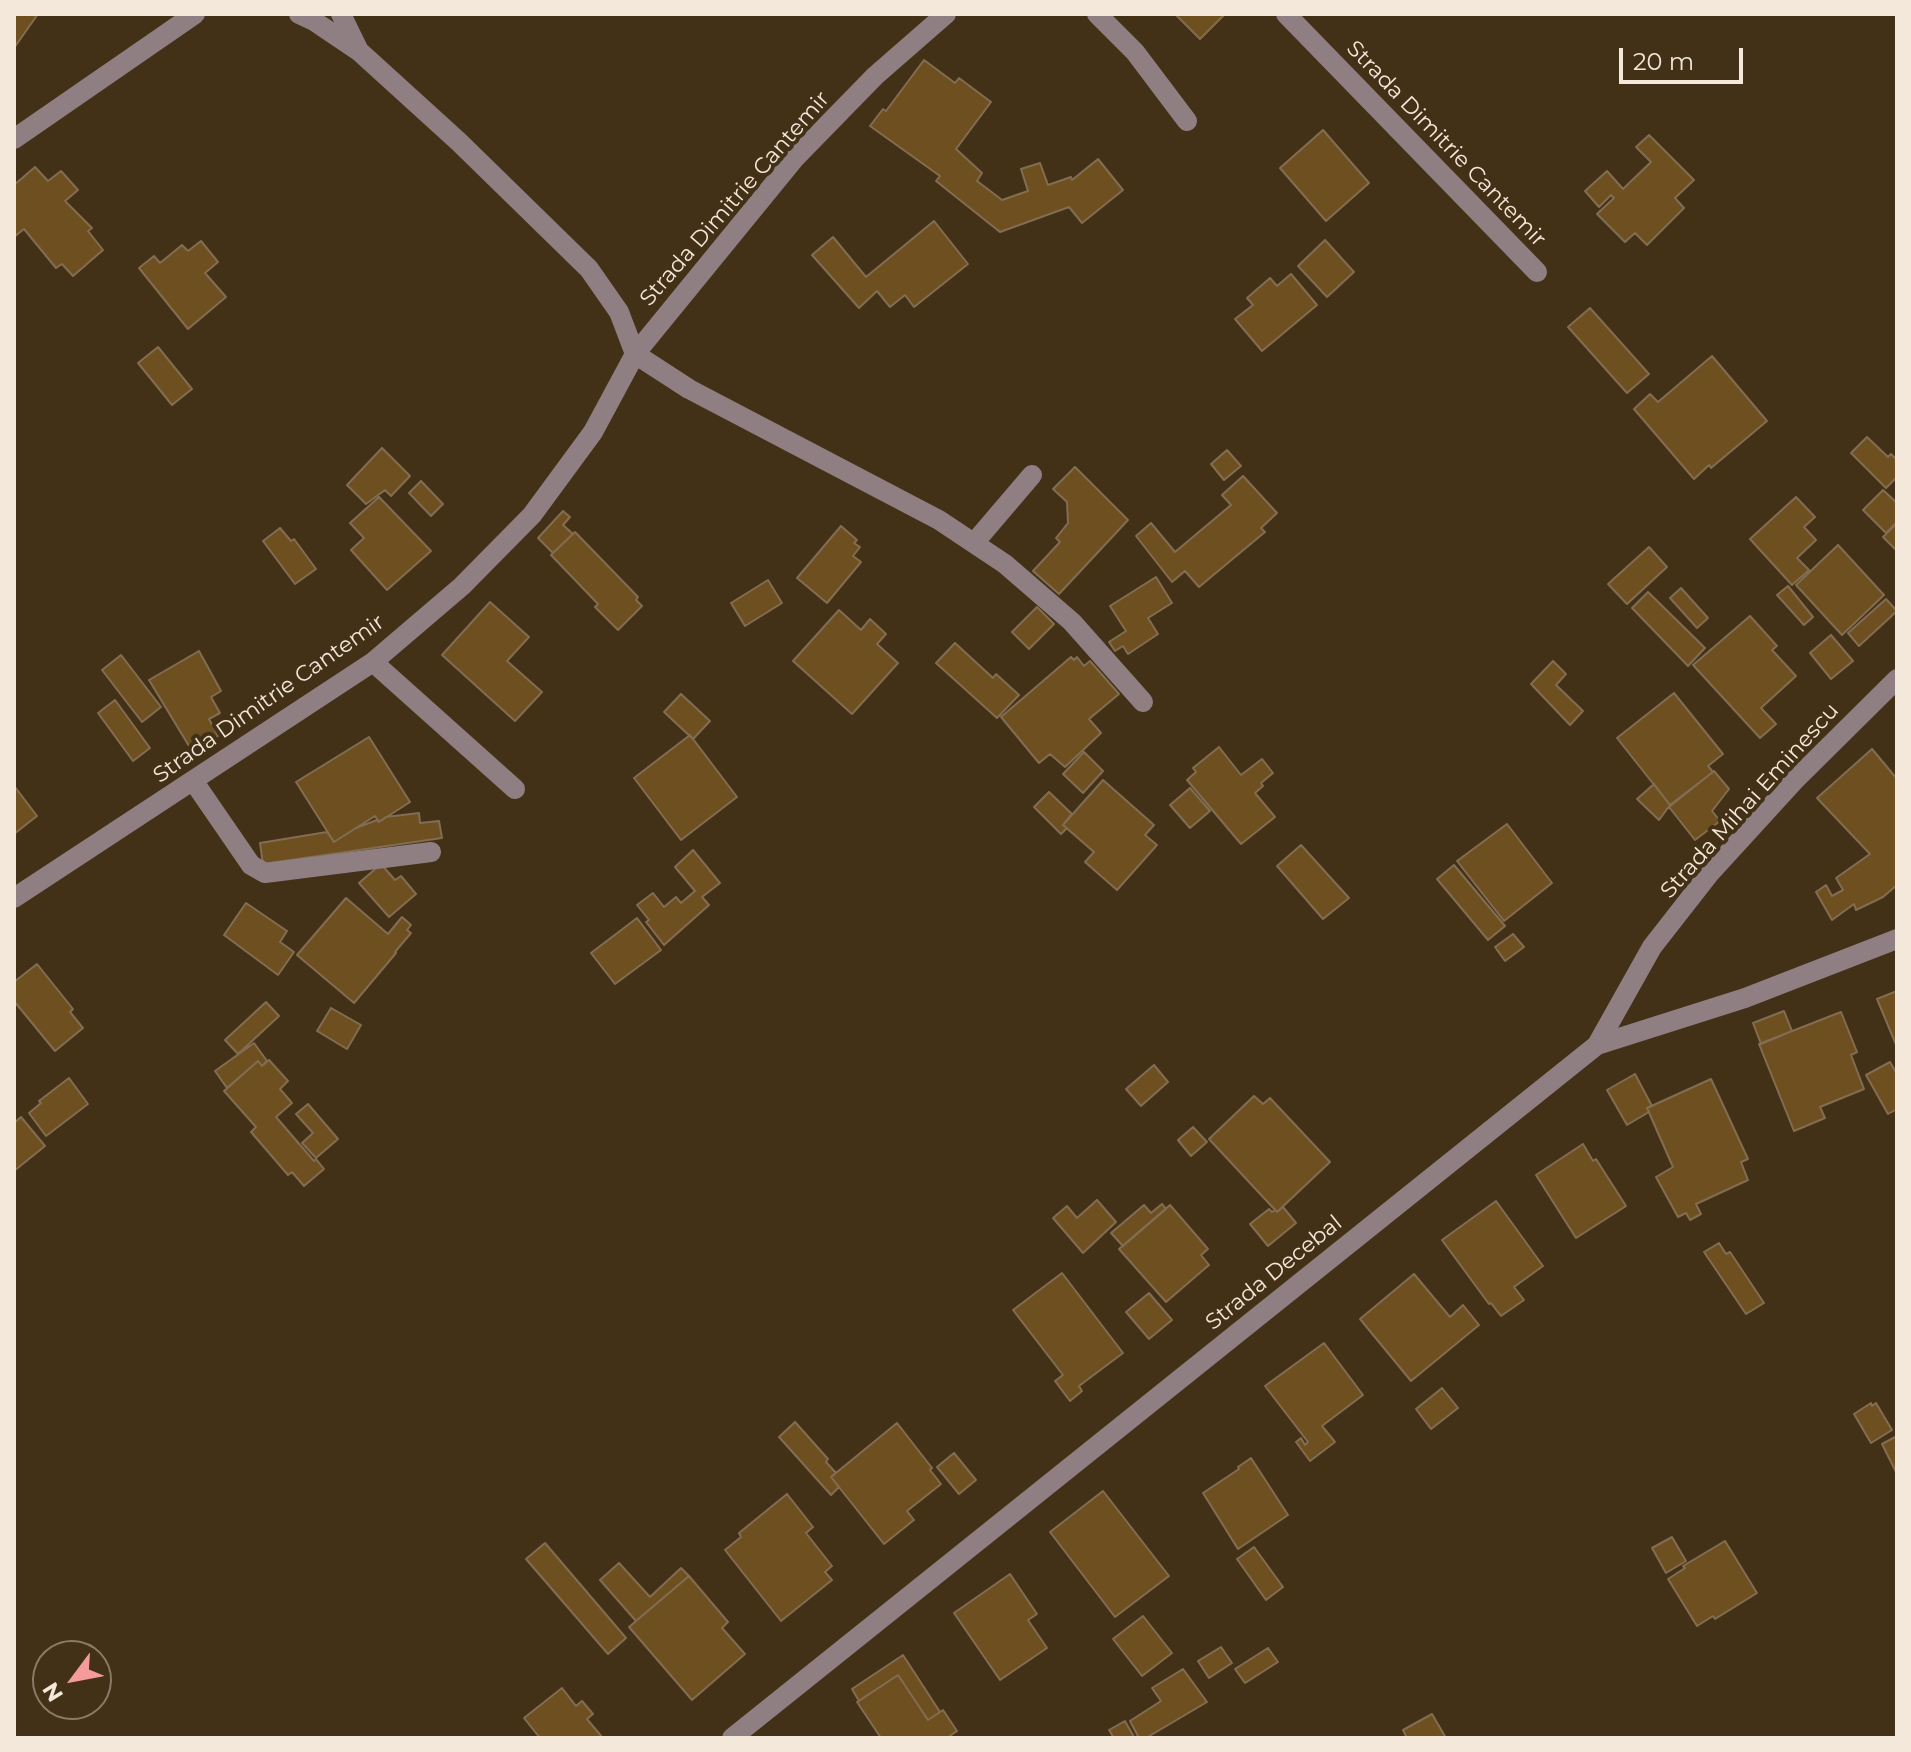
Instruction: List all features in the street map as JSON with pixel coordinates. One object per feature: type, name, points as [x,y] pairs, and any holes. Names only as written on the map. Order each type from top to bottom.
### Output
[{"type":"street","points":[[14,139],[195,14]]},
{"type":"street","points":[[299,14],[360,52]]},
{"type":"street","points":[[341,14],[360,52]]},
{"type":"street","name":"Strada Dimitrie Cantemir","points":[[14,898],[373,662],[462,586],[532,515],[593,432],[635,354],[795,158],[875,76],[946,14]]},
{"type":"street","points":[[1097,14],[1135,52],[1187,121]]},
{"type":"street","name":"Strada Dimitrie Cantemir","points":[[1286,14],[1537,272]]},
{"type":"street","name":"Strada Dimitrie Cantemir","points":[[360,52],[483,164],[589,269],[619,312],[635,354]]},
{"type":"street","points":[[635,354],[689,389],[939,520],[1005,564],[1072,622],[1143,702]]},
{"type":"street","points":[[974,543],[1032,475]]},
{"type":"street","points":[[373,662],[515,789]]},
{"type":"street","name":"Strada Mihai Eminescu","points":[[1597,1045],[1652,947],[1709,874],[1794,781],[1897,679]]},
{"type":"street","points":[[194,782],[251,865],[265,873],[431,852]]},
{"type":"street","name":"Strada Decebal","points":[[732,1738],[1597,1045],[1745,998],[1897,939]]},
{"type":"building","points":[[14,14],[38,14],[14,48]]},
{"type":"building","points":[[1175,14],[1225,14],[1200,39]]},
{"type":"building","points":[[924,60],[955,83],[959,78],[991,102],[956,149],[982,173],[977,181],[1002,200],[1028,191],[1021,169],[1040,163],[1048,185],[1071,177],[1072,180],[1098,159],[1123,190],[1082,223],[1069,207],[1000,232],[936,181],[940,176],[870,126],[883,109],[886,111]]},
{"type":"building","points":[[1323,130],[1369,183],[1326,221],[1280,168]]},
{"type":"building","points":[[1649,135],[1694,180],[1675,198],[1684,208],[1647,245],[1635,233],[1625,242],[1597,214],[1614,198],[1611,195],[1599,207],[1585,191],[1607,171],[1623,189],[1651,162],[1636,147]]},
{"type":"building","points":[[35,167],[48,181],[61,171],[78,190],[65,201],[92,228],[88,231],[103,250],[73,276],[62,264],[56,268],[24,229],[14,237],[14,185]]},
{"type":"building","points":[[934,221],[968,264],[914,307],[905,295],[890,307],[877,291],[859,308],[812,255],[833,237],[866,277]]},
{"type":"building","points":[[1325,240],[1354,272],[1327,297],[1298,266]]},
{"type":"building","points":[[201,241],[218,262],[205,273],[226,297],[188,329],[139,268],[154,256],[160,263],[182,245],[188,251]]},
{"type":"building","points":[[1291,274],[1317,305],[1262,351],[1235,319],[1253,305],[1247,298],[1270,278],[1277,286]]},
{"type":"building","points":[[1590,308],[1649,374],[1627,393],[1568,327]]},
{"type":"building","points":[[158,347],[192,389],[172,405],[138,363]]},
{"type":"building","points":[[1712,356],[1767,421],[1694,479],[1634,409],[1650,394],[1658,402]]},
{"type":"building","points":[[1867,437],[1888,457],[1891,454],[1897,460],[1897,477],[1886,488],[1851,453]]},
{"type":"building","points":[[382,448],[410,476],[391,496],[385,490],[366,504],[347,485]]},
{"type":"building","points":[[1227,450],[1241,466],[1224,480],[1211,464]]},
{"type":"building","points":[[1075,467],[1128,520],[1059,594],[1033,571],[1060,542],[1056,538],[1068,523],[1067,502],[1053,489]]},
{"type":"building","points":[[1243,476],[1277,513],[1261,528],[1265,532],[1199,587],[1185,571],[1172,582],[1136,536],[1151,523],[1175,552],[1231,505],[1222,495]]},
{"type":"building","points":[[421,481],[443,504],[431,516],[409,493]]},
{"type":"building","points":[[1883,490],[1897,503],[1897,522],[1886,533],[1863,510]]},
{"type":"building","points":[[379,497],[431,551],[387,590],[351,550],[364,538],[350,523]]},
{"type":"building","points":[[1796,497],[1815,517],[1804,527],[1816,540],[1797,558],[1809,570],[1792,585],[1750,539]]},
{"type":"building","points":[[563,511],[570,517],[563,525],[573,534],[553,553],[538,538]]},
{"type":"building","points":[[1897,523],[1897,551],[1883,537]]},
{"type":"building","points":[[841,526],[857,540],[854,543],[860,547],[853,556],[861,562],[827,603],[797,578]]},
{"type":"building","points":[[280,528],[291,541],[294,539],[316,569],[295,584],[263,541]]},
{"type":"building","points":[[575,532],[638,597],[636,600],[642,606],[618,630],[595,607],[598,604],[551,555]]},
{"type":"building","points":[[1838,545],[1884,595],[1842,635],[1796,585]]},
{"type":"building","points":[[1649,547],[1667,567],[1627,604],[1608,584]]},
{"type":"building","points":[[1156,577],[1172,603],[1148,618],[1158,634],[1128,654],[1123,646],[1115,651],[1109,642],[1126,631],[1110,606]]},
{"type":"building","points":[[768,580],[782,603],[745,626],[731,603]]},
{"type":"building","points":[[1788,586],[1813,617],[1804,625],[1777,595]]},
{"type":"building","points":[[1681,588],[1708,618],[1697,628],[1670,598]]},
{"type":"building","points":[[1648,592],[1705,648],[1688,666],[1632,608]]},
{"type":"building","points":[[1886,599],[1897,611],[1859,646],[1848,633]]},
{"type":"building","points":[[490,602],[529,637],[507,661],[542,692],[515,721],[442,655]]},
{"type":"building","points":[[1037,607],[1054,624],[1029,649],[1012,632]]},
{"type":"building","points":[[839,610],[861,630],[870,619],[886,634],[877,644],[898,663],[852,714],[793,661]]},
{"type":"building","points":[[1750,616],[1777,646],[1772,650],[1796,676],[1761,708],[1776,724],[1760,738],[1693,665]]},
{"type":"building","points":[[1831,635],[1853,661],[1831,679],[1810,653]]},
{"type":"building","points":[[955,643],[993,678],[996,674],[1019,695],[997,718],[936,663]]},
{"type":"building","points":[[199,651],[221,691],[211,697],[220,713],[209,719],[218,736],[192,751],[149,680]]},
{"type":"building","points":[[121,655],[161,707],[142,722],[102,670]]},
{"type":"building","points":[[1071,657],[1074,660],[1077,657],[1084,666],[1090,661],[1119,694],[1089,719],[1101,733],[1065,767],[1050,754],[1039,763],[1001,717]]},
{"type":"building","points":[[1553,661],[1566,674],[1556,685],[1583,711],[1570,725],[1531,684]]},
{"type":"building","points":[[1674,693],[1723,754],[1708,766],[1713,772],[1670,805],[1617,738]]},
{"type":"building","points":[[681,694],[710,721],[693,739],[664,712]]},
{"type":"building","points":[[115,700],[150,748],[133,761],[98,713]]},
{"type":"building","points":[[690,735],[737,797],[681,840],[634,778]]},
{"type":"building","points":[[369,737],[410,802],[379,822],[375,816],[334,842],[296,782]]},
{"type":"building","points":[[1219,747],[1241,775],[1262,759],[1273,773],[1255,793],[1275,817],[1241,844],[1187,780],[1196,772],[1193,768]]},
{"type":"building","points":[[1872,749],[1897,779],[1897,885],[1883,897],[1856,910],[1854,904],[1832,920],[1816,892],[1826,885],[1832,896],[1843,890],[1836,878],[1870,854],[1817,798]]},
{"type":"building","points":[[1084,752],[1103,771],[1083,793],[1063,774]]},
{"type":"building","points":[[1714,771],[1729,789],[1712,811],[1720,821],[1695,840],[1669,807]]},
{"type":"building","points":[[1103,780],[1154,825],[1145,835],[1157,845],[1117,890],[1085,862],[1094,852],[1063,825]]},
{"type":"building","points":[[1654,784],[1670,805],[1659,820],[1637,799]]},
{"type":"building","points":[[14,788],[37,816],[14,834]]},
{"type":"building","points":[[1190,788],[1210,811],[1190,828],[1170,805]]},
{"type":"building","points":[[1049,792],[1072,814],[1063,825],[1067,828],[1061,834],[1034,807]]},
{"type":"building","points":[[419,813],[420,823],[439,821],[442,838],[263,864],[260,843],[327,832],[334,842],[356,828],[377,820]]},
{"type":"building","points":[[1507,824],[1552,883],[1504,921],[1457,861]]},
{"type":"building","points":[[1301,845],[1349,898],[1323,919],[1277,866]]},
{"type":"building","points":[[693,850],[720,883],[702,897],[709,905],[664,945],[637,905],[653,893],[664,907],[676,897],[681,903],[695,891],[675,867]]},
{"type":"building","points":[[381,864],[395,880],[401,876],[416,894],[389,917],[359,883]]},
{"type":"building","points":[[1454,865],[1505,926],[1488,940],[1437,879]]},
{"type":"building","points":[[346,898],[388,934],[402,917],[411,925],[407,930],[411,933],[354,1003],[297,955]]},
{"type":"building","points":[[246,903],[287,931],[280,942],[294,952],[278,975],[224,935]]},
{"type":"building","points":[[637,918],[661,950],[615,984],[591,953]]},
{"type":"building","points":[[1513,934],[1524,947],[1505,961],[1495,947]]},
{"type":"building","points":[[37,964],[73,1009],[70,1012],[83,1028],[55,1051],[14,1001],[14,982]]},
{"type":"building","points":[[1897,991],[1897,1047],[1877,999]]},
{"type":"building","points":[[266,1002],[279,1016],[238,1054],[225,1040]]},
{"type":"building","points":[[331,1008],[361,1025],[347,1049],[317,1031]]},
{"type":"building","points":[[1784,1011],[1792,1031],[1761,1044],[1753,1023]]},
{"type":"building","points":[[1841,1012],[1857,1052],[1851,1055],[1864,1089],[1820,1107],[1825,1118],[1794,1131],[1759,1044]]},
{"type":"building","points":[[254,1043],[267,1061],[262,1066],[258,1061],[227,1088],[215,1071]]},
{"type":"building","points":[[269,1060],[288,1081],[280,1089],[292,1103],[276,1117],[324,1169],[304,1186],[292,1172],[288,1175],[251,1132],[256,1127],[224,1091],[258,1061],[262,1066]]},
{"type":"building","points":[[1890,1062],[1897,1074],[1897,1109],[1888,1114],[1866,1075]]},
{"type":"building","points":[[1154,1065],[1168,1082],[1141,1106],[1126,1089]]},
{"type":"building","points":[[1635,1074],[1652,1106],[1647,1108],[1649,1112],[1627,1125],[1607,1090]]},
{"type":"building","points":[[69,1078],[88,1104],[46,1136],[29,1113],[41,1103],[39,1101]]},
{"type":"building","points":[[1711,1079],[1748,1159],[1741,1162],[1748,1180],[1696,1204],[1701,1214],[1690,1220],[1686,1213],[1678,1217],[1656,1177],[1673,1167],[1647,1108]]},
{"type":"building","points":[[1254,1096],[1263,1104],[1270,1098],[1330,1162],[1277,1212],[1209,1139]]},
{"type":"building","points":[[308,1104],[338,1139],[316,1158],[302,1143],[313,1133],[296,1114]]},
{"type":"building","points":[[21,1117],[45,1146],[14,1171],[14,1123]]},
{"type":"building","points":[[1193,1127],[1207,1142],[1191,1156],[1178,1140]]},
{"type":"building","points":[[1583,1144],[1626,1206],[1576,1238],[1536,1175]]},
{"type":"building","points":[[1097,1200],[1116,1222],[1083,1253],[1053,1218],[1067,1206],[1077,1218]]},
{"type":"building","points":[[1496,1201],[1543,1266],[1514,1287],[1524,1300],[1501,1316],[1442,1240]]},
{"type":"building","points":[[1162,1204],[1166,1209],[1123,1246],[1111,1233],[1144,1205],[1151,1213]]},
{"type":"building","points":[[1170,1205],[1208,1249],[1201,1255],[1209,1265],[1166,1302],[1119,1249]]},
{"type":"building","points":[[1283,1207],[1296,1223],[1268,1246],[1250,1224],[1269,1209],[1277,1212]]},
{"type":"building","points":[[1719,1243],[1726,1254],[1730,1252],[1764,1303],[1746,1314],[1704,1252]]},
{"type":"building","points":[[1062,1273],[1123,1353],[1079,1386],[1082,1391],[1070,1401],[1055,1381],[1063,1375],[1013,1310]]},
{"type":"building","points":[[1414,1274],[1450,1317],[1463,1305],[1479,1325],[1411,1381],[1360,1319]]},
{"type":"building","points":[[1149,1293],[1172,1320],[1149,1339],[1126,1312]]},
{"type":"building","points":[[1324,1343],[1363,1395],[1322,1426],[1335,1442],[1310,1461],[1296,1442],[1301,1438],[1305,1445],[1308,1442],[1265,1386]]},
{"type":"building","points":[[1442,1388],[1458,1408],[1431,1429],[1416,1409]]},
{"type":"building","points":[[1871,1403],[1872,1406],[1876,1403],[1892,1430],[1871,1443],[1854,1414]]},
{"type":"building","points":[[795,1422],[828,1459],[826,1462],[836,1473],[831,1477],[839,1487],[831,1495],[779,1437]]},
{"type":"building","points":[[897,1423],[941,1484],[907,1511],[914,1520],[884,1544],[831,1477]]},
{"type":"building","points":[[1897,1436],[1897,1474],[1882,1444]]},
{"type":"building","points":[[954,1453],[976,1480],[959,1494],[937,1467]]},
{"type":"building","points":[[1251,1458],[1288,1515],[1238,1549],[1203,1493]]},
{"type":"building","points":[[1103,1491],[1169,1576],[1115,1617],[1050,1532]]},
{"type":"building","points":[[787,1494],[813,1527],[806,1533],[832,1566],[825,1572],[832,1580],[781,1621],[725,1550],[741,1537],[739,1533]]},
{"type":"building","points":[[1672,1537],[1686,1561],[1666,1573],[1652,1548]]},
{"type":"building","points":[[1725,1541],[1757,1593],[1715,1619],[1713,1616],[1697,1626],[1668,1579],[1685,1568],[1683,1566]]},
{"type":"building","points":[[545,1543],[626,1638],[608,1654],[526,1559]]},
{"type":"building","points":[[1254,1547],[1283,1587],[1266,1600],[1237,1559]]},
{"type":"building","points":[[619,1563],[650,1597],[681,1568],[689,1576],[636,1621],[600,1580]]},
{"type":"building","points":[[1010,1574],[1037,1614],[1028,1620],[1047,1648],[1000,1680],[954,1613]]},
{"type":"building","points":[[689,1576],[728,1622],[722,1628],[745,1654],[692,1700],[629,1627]]},
{"type":"building","points":[[1143,1616],[1172,1653],[1142,1676],[1113,1639]]},
{"type":"building","points":[[1221,1647],[1232,1663],[1209,1678],[1198,1661]]},
{"type":"building","points":[[1268,1648],[1278,1662],[1245,1683],[1235,1669]]},
{"type":"building","points":[[903,1655],[940,1712],[928,1720],[898,1675],[859,1701],[852,1689]]},
{"type":"building","points":[[1183,1669],[1207,1702],[1146,1738],[1139,1738],[1130,1721],[1161,1701],[1152,1688]]},
{"type":"building","points":[[898,1675],[928,1720],[943,1710],[957,1731],[947,1738],[881,1738],[857,1702]]},
{"type":"building","points":[[562,1688],[576,1706],[582,1701],[593,1714],[587,1719],[602,1737],[540,1738],[524,1718]]},
{"type":"building","points":[[1432,1714],[1446,1738],[1407,1738],[1403,1730]]},
{"type":"building","points":[[1125,1721],[1134,1737],[1114,1738],[1109,1730]]}]
